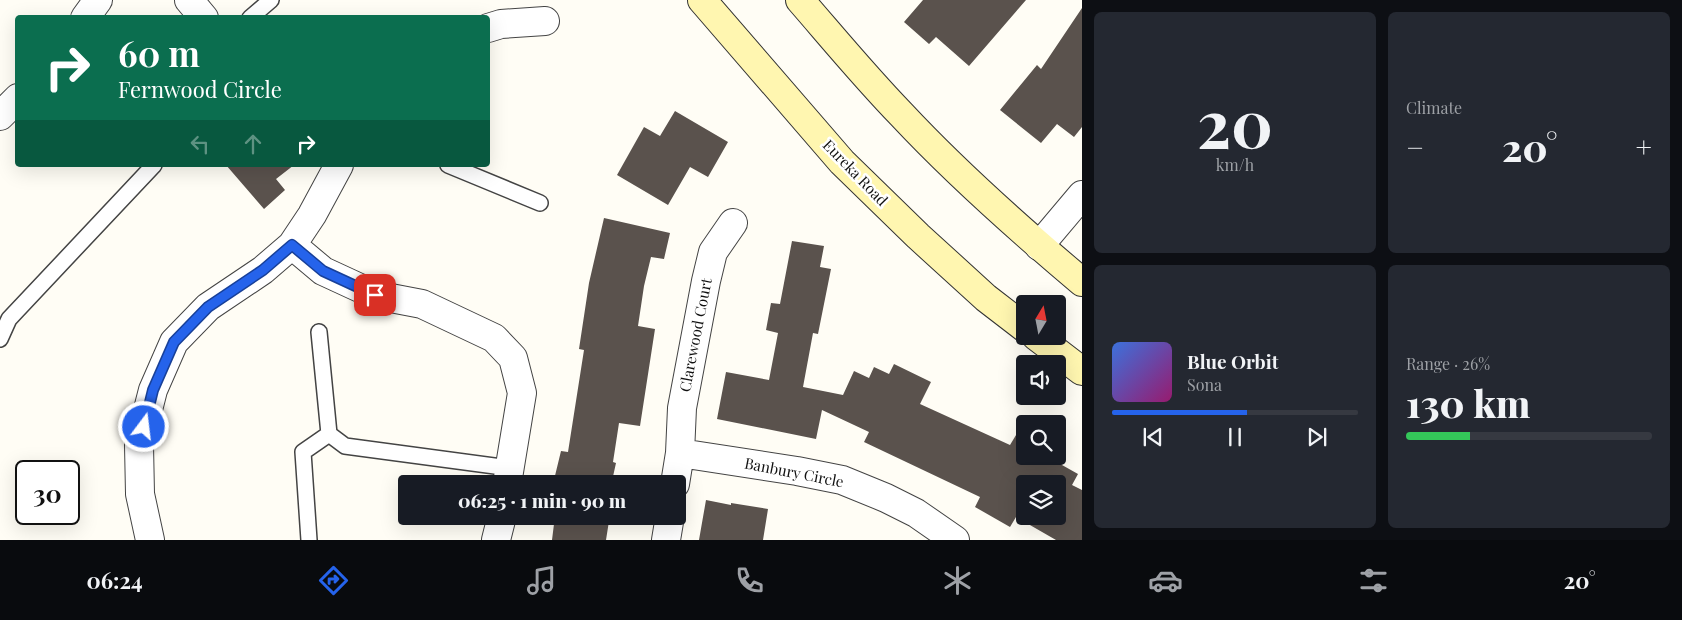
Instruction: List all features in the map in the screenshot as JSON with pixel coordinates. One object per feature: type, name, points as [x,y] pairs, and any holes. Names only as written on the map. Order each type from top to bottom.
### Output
[{"type":"main road","name":"Eureka Road","points":[[702,0],[842,162],[945,261],[986,298],[1016,321]]},
{"type":"main road","points":[[800,0],[900,114],[968,182],[1082,282]]},
{"type":"main road","points":[[1048,345],[1082,371]]},
{"type":"street","points":[[87,15],[98,0]]},
{"type":"street","points":[[190,0],[202,15]]},
{"type":"street","points":[[490,27],[501,24],[545,20]]},
{"type":"street","points":[[0,116],[15,101]]},
{"type":"street","points":[[150,540],[140,494],[139,445],[153,390],[174,342],[208,307],[263,270],[292,245],[312,215],[338,167]]},
{"type":"street","points":[[1039,246],[1082,195]]},
{"type":"street","name":"Clarewood Court","points":[[676,475],[680,453],[682,408],[706,281],[713,252],[733,224]]},
{"type":"street","points":[[292,245],[323,271],[375,295],[422,304],[494,338],[513,358],[522,393],[509,475]]},
{"type":"street","name":"Banbury Circle","points":[[680,453],[842,480],[916,513],[955,540]]},
{"type":"street","points":[[496,540],[500,525]]},
{"type":"street","points":[[666,540],[668,525]]},
{"type":"lane","points":[[254,15],[271,0]]},
{"type":"lane","points":[[0,339],[9,319],[152,167]]},
{"type":"lane","points":[[453,167],[540,204]]},
{"type":"lane","points":[[319,332],[330,434],[345,446],[504,475]]},
{"type":"lane","points":[[309,540],[303,452],[330,434]]},
{"type":"building","points":[[923,0],[1026,0],[969,66],[936,37],[929,44],[904,22]]},
{"type":"building","points":[[1082,8],[1082,127],[1074,137],[1057,124],[1041,143],[1000,110],[1037,65],[1041,69]]},
{"type":"building","points":[[675,111],[728,142],[708,177],[690,167],[668,205],[617,175],[644,127],[660,136]]},
{"type":"building","points":[[228,167],[291,167],[276,179],[285,190],[264,209]]},
{"type":"building","points":[[604,218],[670,233],[664,259],[651,257],[644,286],[638,326],[655,329],[640,426],[619,423],[613,462],[616,463],[613,475],[555,475],[561,451],[568,452],[584,350],[579,349],[589,283]]},
{"type":"building","points":[[792,241],[824,246],[820,267],[831,269],[818,334],[813,333],[803,387],[843,395],[854,371],[869,378],[874,367],[889,374],[894,364],[931,382],[920,404],[1010,445],[1016,435],[1016,465],[1062,465],[1078,474],[1072,485],[1082,490],[1082,540],[1056,540],[1030,525],[1066,525],[1066,475],[1016,475],[1016,517],[1010,527],[975,507],[980,497],[864,442],[869,432],[822,410],[816,439],[717,419],[726,372],[769,380],[778,333],[766,330],[771,303],[780,304]]},
{"type":"building","points":[[706,500],[768,509],[763,540],[699,540]]},
{"type":"building","points":[[554,525],[608,525],[606,540],[552,540]]},
{"type":"route","points":[[144,427],[153,390],[174,342],[208,307],[263,270],[292,245],[323,271],[375,295]]}]
